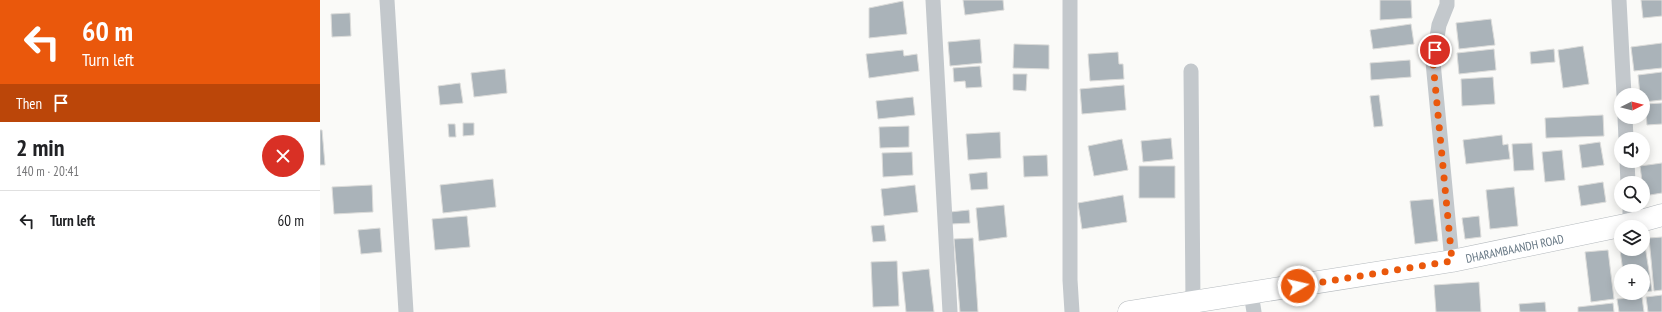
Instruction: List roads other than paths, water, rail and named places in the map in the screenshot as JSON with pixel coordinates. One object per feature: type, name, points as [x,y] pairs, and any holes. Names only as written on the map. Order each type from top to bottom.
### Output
[{"type":"main road","name":"DHARAMBAANDH ROAD","points":[[1129,312],[1193,302],[1253,302],[1452,261],[1630,214],[1662,215]]},
{"type":"street","points":[[386,0],[406,312]]},
{"type":"street","points":[[933,0],[950,312]]},
{"type":"street","points":[[1070,0],[1070,280],[1072,312]]},
{"type":"street","points":[[1447,0],[1447,4],[1439,25],[1433,62],[1452,261]]},
{"type":"street","points":[[1619,0],[1624,88]]},
{"type":"street","points":[[1191,71],[1193,302]]}]
